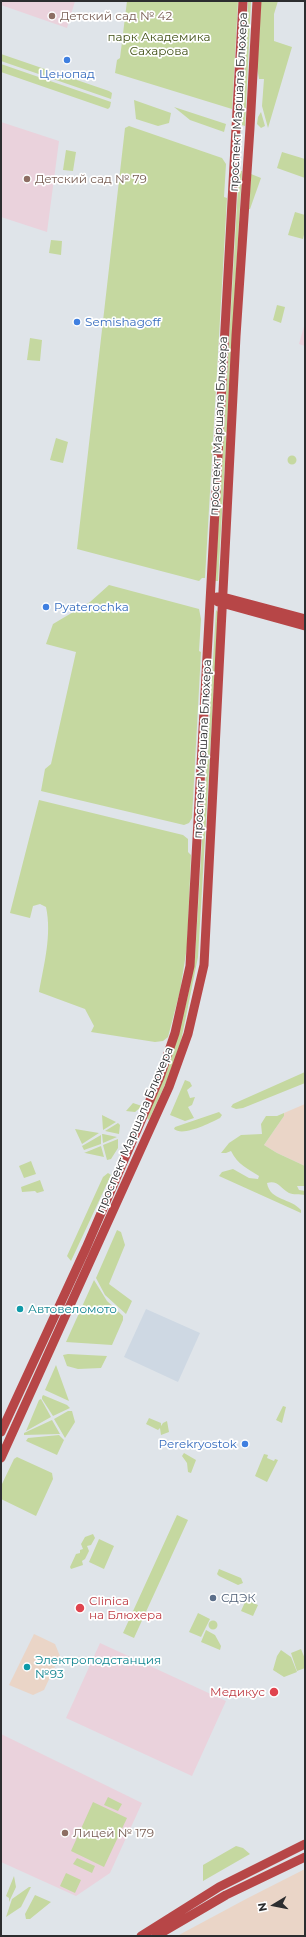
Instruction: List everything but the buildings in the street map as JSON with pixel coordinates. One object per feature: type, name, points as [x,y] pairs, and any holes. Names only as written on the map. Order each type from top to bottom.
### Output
[{"type":"main road","name":"проспект Маршала Блюхера","points":[[1,1432],[78,1264],[160,1077],[175,1033],[190,966],[243,1]]},
{"type":"main road","name":"проспект Маршала Блюхера","points":[[1,1458],[88,1268],[180,1060],[204,966],[236,336],[257,1]]},
{"type":"main road","points":[[210,597],[305,626]]},
{"type":"main road","points":[[223,601],[305,618]]},
{"type":"main road","points":[[78,1264],[83,1263],[88,1268]]},
{"type":"main road","points":[[6,1420],[8,1424],[16,1424]]},
{"type":"main road","points":[[142,1936],[219,1887],[305,1844]]},
{"type":"main road","points":[[156,1936],[226,1895],[305,1857]]},
{"type":"shaded area","name":"Детский сад № 42","points":[[1,1],[75,1],[67,28],[1,5]]},
{"type":"shaded area","name":"Детский сад № 79","points":[[1,122],[59,141],[47,232],[1,217]]},
{"type":"shaded area","points":[[305,323],[305,346],[299,344]]},
{"type":"shaded area","points":[[305,1104],[305,1166],[264,1145],[284,1116],[284,1113]]},
{"type":"shaded area","points":[[146,1309],[200,1333],[178,1382],[124,1357]]},
{"type":"shaded area","points":[[34,1634],[55,1644],[60,1656],[44,1690],[33,1695],[9,1685]]},
{"type":"shaded area","points":[[100,1643],[226,1701],[192,1776],[66,1718]]},
{"type":"shaded area","name":"Лицей № 179","points":[[1,1734],[142,1803],[110,1873],[76,1896],[1,1862]]},
{"type":"shaded area","points":[[305,1869],[305,1936],[177,1936],[246,1899]]},
{"type":"green space","name":"парк Академика Сахарова","points":[[127,1],[238,1],[232,109],[115,73],[117,60],[120,58]]},
{"type":"green space","points":[[248,1],[251,1],[245,126],[242,125]]},
{"type":"green space","points":[[260,1],[278,1],[274,14],[274,41],[292,47],[268,128],[262,106],[264,79],[259,79],[257,67]]},
{"type":"green space","points":[[1,54],[109,91],[112,93],[111,99],[1,61]]},
{"type":"green space","points":[[1,64],[111,102],[110,107],[108,109],[1,72]]},
{"type":"green space","points":[[134,100],[171,113],[169,123],[158,126],[136,119]]},
{"type":"green space","points":[[174,107],[226,124],[224,132],[190,120]]},
{"type":"green space","points":[[261,112],[265,126],[261,128],[257,124],[258,117]]},
{"type":"green space","points":[[129,126],[222,158],[226,164],[224,197],[227,198],[205,578],[202,578],[199,581],[77,549],[125,128]]},
{"type":"green space","points":[[66,150],[76,152],[73,171],[63,170]]},
{"type":"green space","points":[[282,152],[305,159],[305,178],[277,168]]},
{"type":"green space","points":[[239,171],[242,171],[218,581],[215,581]]},
{"type":"green space","points":[[251,174],[261,178],[249,209]]},
{"type":"green space","points":[[295,212],[305,215],[305,230],[303,239],[288,235]]},
{"type":"green space","points":[[51,240],[62,241],[61,255],[49,253]]},
{"type":"green space","points":[[277,305],[285,307],[281,323],[273,320]]},
{"type":"green space","points":[[30,338],[42,340],[40,361],[27,360]]},
{"type":"green space","points":[[56,438],[68,442],[63,463],[50,460]]},
{"type":"green space","points":[[292,455],[297,460],[292,465],[287,460]]},
{"type":"green space","points":[[109,585],[199,609],[201,619],[199,651],[201,652],[192,818],[189,823],[184,825],[41,791],[45,769],[51,764],[76,652],[46,644],[53,624],[90,602]]},
{"type":"green space","points":[[216,610],[218,612],[218,617],[198,957],[181,1041],[169,1076],[149,1120],[147,1118],[170,1059],[182,1019],[192,978],[195,957]]},
{"type":"green space","points":[[39,800],[183,835],[188,839],[188,852],[191,855],[187,947],[180,991],[168,1037],[163,1041],[155,1042],[91,1032],[94,1026],[85,1009],[39,992],[48,939],[48,918],[46,907],[40,904],[33,906],[30,918],[10,913]]},
{"type":"green space","points":[[305,1072],[305,1083],[243,1108],[236,1109],[231,1107],[233,1104]]},
{"type":"green space","points":[[185,1080],[190,1082],[192,1086],[187,1090],[190,1098],[195,1097],[192,1105],[188,1107],[194,1118],[185,1121],[170,1115]]},
{"type":"green space","points":[[133,1103],[142,1106],[135,1112],[126,1111]]},
{"type":"green space","points":[[219,1112],[222,1115],[220,1118],[197,1128],[184,1131],[174,1129],[175,1127]]},
{"type":"green space","points":[[284,1113],[284,1116],[264,1145],[305,1166],[305,1186],[297,1186],[299,1190],[305,1191],[305,1195],[291,1194],[274,1183],[267,1183],[272,1193],[297,1206],[301,1210],[301,1213],[219,1176],[222,1172],[233,1169],[249,1178],[258,1179],[259,1176],[240,1163],[231,1151],[221,1153],[229,1143],[241,1135],[262,1134],[261,1124],[266,1116],[277,1116]]},
{"type":"green space","points":[[102,1115],[116,1122],[103,1130]]},
{"type":"green space","points":[[118,1123],[120,1125],[119,1134],[105,1131]]},
{"type":"green space","points":[[75,1129],[99,1133],[82,1144]]},
{"type":"green space","points":[[103,1134],[117,1137],[103,1143]]},
{"type":"green space","points":[[101,1135],[101,1144],[84,1150],[82,1146]]},
{"type":"green space","points":[[118,1139],[118,1148],[111,1159],[107,1160],[103,1145]]},
{"type":"green space","points":[[101,1146],[104,1157],[84,1153]]},
{"type":"green space","points":[[31,1161],[36,1174],[24,1178],[19,1166]]},
{"type":"green space","points":[[108,1173],[111,1175],[71,1261],[67,1256],[103,1177]]},
{"type":"green space","points":[[40,1180],[44,1191],[37,1193],[35,1191],[22,1192],[21,1187]]},
{"type":"green space","points":[[117,1230],[121,1232],[125,1245],[109,1284],[132,1301],[126,1314],[105,1295],[96,1278]]},
{"type":"green space","points":[[94,1280],[107,1301],[123,1316],[123,1320],[112,1345],[66,1342]]},
{"type":"green space","points":[[63,1355],[107,1356],[101,1368],[78,1369],[67,1366]]},
{"type":"green space","points":[[56,1365],[69,1401],[45,1390]]},
{"type":"green space","points":[[43,1395],[67,1405],[70,1408],[53,1416],[42,1399]]},
{"type":"green space","points":[[41,1399],[51,1417],[26,1431],[39,1400]]},
{"type":"green space","points":[[283,1406],[286,1407],[282,1423],[276,1420]]},
{"type":"green space","points":[[68,1411],[72,1411],[75,1422],[65,1438],[54,1419]]},
{"type":"green space","points":[[149,1418],[161,1423],[161,1426],[167,1421],[169,1432],[161,1435],[160,1428],[158,1430],[146,1424]]},
{"type":"green space","points":[[52,1420],[60,1434],[24,1435],[24,1433]]},
{"type":"green space","points":[[59,1435],[64,1440],[57,1455],[26,1441],[28,1438]]},
{"type":"green space","points":[[184,1453],[196,1460],[191,1473],[188,1472],[187,1463],[182,1456]]},
{"type":"green space","points":[[264,1454],[268,1455],[267,1458],[274,1461],[275,1459],[278,1460],[267,1482],[255,1476]]},
{"type":"green space","points":[[17,1457],[52,1473],[53,1479],[36,1516],[1,1499],[1,1486],[14,1459]]},
{"type":"green space","points":[[177,1515],[188,1520],[134,1638],[123,1633]]},
{"type":"green space","points":[[93,1534],[95,1538],[91,1545],[87,1546],[89,1551],[85,1559],[82,1561],[83,1565],[71,1569],[70,1567],[76,1554],[80,1553],[80,1550],[83,1549],[81,1544],[85,1537]]},
{"type":"green space","points":[[99,1539],[114,1546],[104,1569],[89,1562]]},
{"type":"green space","points":[[219,1569],[241,1578],[243,1583],[238,1585],[219,1576],[217,1574]]},
{"type":"green space","points":[[246,1600],[258,1605],[253,1616],[241,1611]]},
{"type":"green space","points":[[198,1613],[210,1619],[201,1637],[189,1632]]},
{"type":"green space","points":[[213,1620],[218,1625],[213,1630],[208,1625]]},
{"type":"green space","points":[[206,1630],[215,1635],[221,1646],[220,1650],[201,1642]]},
{"type":"green space","points":[[301,1649],[305,1659],[305,1668],[297,1671],[291,1653]]},
{"type":"green space","points":[[281,1650],[291,1657],[297,1672],[284,1677],[273,1670],[277,1656]]},
{"type":"green space","points":[[108,1797],[122,1804],[118,1811],[104,1805]]},
{"type":"green space","points":[[93,1802],[127,1818],[104,1867],[71,1851]]},
{"type":"green space","points":[[236,1846],[243,1848],[250,1854],[203,1881],[203,1865]]},
{"type":"green space","points":[[77,1858],[95,1866],[92,1873],[73,1864]]},
{"type":"green space","points":[[66,1873],[81,1880],[75,1893],[60,1886]]},
{"type":"green space","points":[[14,1876],[16,1887],[9,1902],[9,1898],[6,1896]]},
{"type":"green space","points":[[31,1887],[21,1907],[6,1917],[12,1899]]},
{"type":"green space","points":[[35,1895],[51,1902],[30,1919],[26,1919],[25,1914]]},
{"type":"place","name":"Детский сад № 42","points":[[52,16]]},
{"type":"place","name":"Ценопад","points":[[67,60]]},
{"type":"place","name":"Детский сад № 79","points":[[27,179]]},
{"type":"place","name":"Semishagoff","points":[[77,322]]},
{"type":"place","name":"Pyaterochka","points":[[46,607]]},
{"type":"place","name":"Автовеломото","points":[[20,1309]]},
{"type":"place","name":"Perekryostok","points":[[245,1444]]},
{"type":"place","name":"СДЭК","points":[[213,1598]]},
{"type":"place","name":"Clinica на Блюхера","points":[[80,1608]]},
{"type":"place","name":"Электроподстанция №93","points":[[27,1667]]},
{"type":"place","name":"Медикус","points":[[274,1692]]},
{"type":"place","name":"Лицей № 179","points":[[65,1833]]}]
